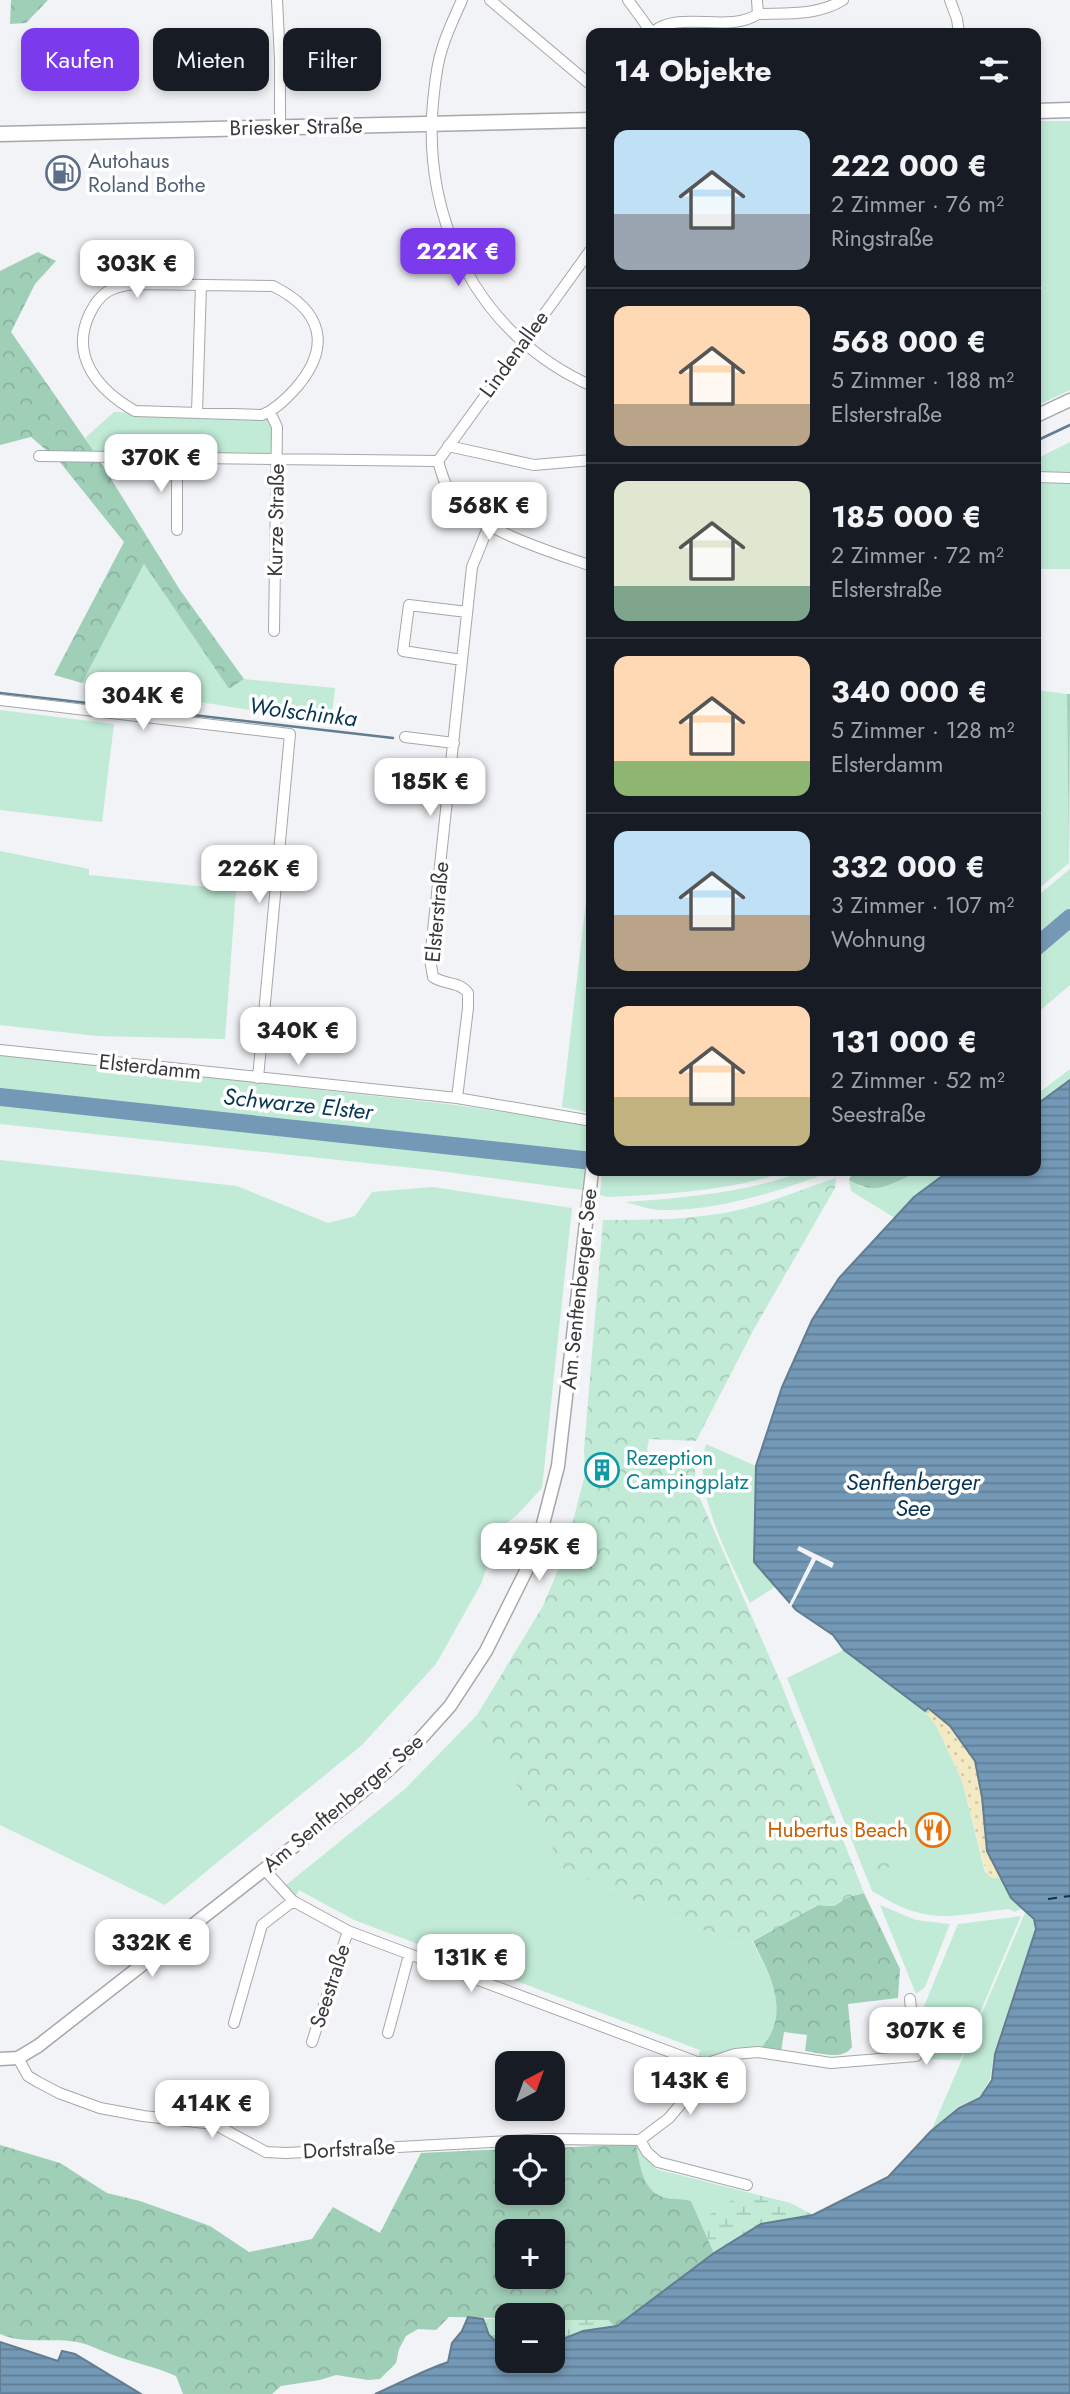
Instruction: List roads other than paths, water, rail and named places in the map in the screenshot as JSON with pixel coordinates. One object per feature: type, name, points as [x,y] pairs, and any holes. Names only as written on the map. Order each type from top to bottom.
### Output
[{"type":"main road","points":[[1041,111],[1070,110]]},
{"type":"main road","name":"Briesker Straße","points":[[0,134],[586,120]]},
{"type":"street","points":[[277,0],[280,128]]},
{"type":"street","points":[[462,0],[441,52],[436,74],[432,124],[432,164],[450,236],[468,276],[483,298],[523,342],[558,368],[586,383]]},
{"type":"street","points":[[490,0],[586,81]]},
{"type":"street","points":[[628,0],[648,28]]},
{"type":"street","points":[[757,0],[758,14]]},
{"type":"street","points":[[660,28],[666,24],[744,21],[758,14],[814,12],[830,8],[843,0]]},
{"type":"street","points":[[950,0],[958,28]]},
{"type":"street","name":"Lindenallee","points":[[438,461],[586,256]]},
{"type":"street","points":[[134,284],[201,285],[273,286],[305,307],[315,323],[315,359],[305,377],[289,396],[270,412],[247,415],[135,411],[117,401],[90,368],[82,351],[83,326],[94,305],[113,287],[134,284]]},
{"type":"street","points":[[197,413],[201,285]]},
{"type":"street","points":[[1041,414],[1070,400]]},
{"type":"street","name":"Kurze Straße","points":[[270,412],[277,426],[278,459],[274,631]]},
{"type":"street","points":[[448,446],[534,465],[586,461]]},
{"type":"street","points":[[39,456],[438,461],[445,484],[457,502],[474,517],[544,549],[586,564]]},
{"type":"street","points":[[177,458],[177,530]]},
{"type":"street","points":[[1041,477],[1070,478]]},
{"type":"street","name":"Elsterstraße","points":[[457,1098],[468,993],[459,985],[433,977],[430,965],[472,566],[489,525]]},
{"type":"street","points":[[462,660],[403,652],[409,605],[467,612]]},
{"type":"street","points":[[0,700],[290,734],[258,1078]]},
{"type":"street","points":[[405,737],[454,743]]},
{"type":"street","name":"Elsterdamm","points":[[0,1051],[457,1098],[586,1120]]},
{"type":"street","name":"Am Senftenberger See","points":[[18,2058],[38,2046],[334,1815],[415,1745],[450,1706],[486,1651],[526,1571],[543,1524],[558,1466],[592,1176]]},
{"type":"street","name":"Seestraße","points":[[264,1869],[293,1901],[348,1931],[697,2062],[708,2063]]},
{"type":"street","points":[[234,2023],[262,1925],[293,1901]]},
{"type":"street","name":"Seestraße","points":[[312,2042],[348,1931]]},
{"type":"street","points":[[388,2034],[410,1955]]},
{"type":"street","points":[[747,2185],[658,2162],[647,2152],[640,2140],[669,2118],[691,2092],[708,2063],[735,2054],[758,2052],[831,2063],[916,2056],[910,1999]]},
{"type":"street","points":[[0,2059],[18,2058]]},
{"type":"street","name":"Dorfstraße","points":[[18,2058],[29,2076],[59,2092],[100,2108],[214,2124],[266,2152],[547,2139],[640,2140]]},
{"type":"water","name":"Senftenberger See","points":[[1070,1080],[1070,2394],[375,2394],[448,2362],[452,2343],[462,2331],[468,2317],[483,2319],[489,2335],[495,2340],[495,2373],[565,2373],[565,2338],[583,2331],[617,2326],[714,2253],[761,2224],[813,2215],[888,2177],[931,2131],[959,2108],[980,2098],[992,2080],[995,2054],[1036,1929],[1034,1919],[1011,1898],[987,1851],[982,1797],[975,1761],[950,1726],[928,1708],[925,1711],[844,1650],[833,1635],[796,1610],[754,1562],[756,1466],[782,1387],[812,1320],[839,1278],[914,1197],[942,1176],[1041,1176],[1041,1101]]},
{"type":"water","points":[[0,2342],[58,2361],[62,2351],[75,2354],[141,2394],[0,2394]]},
{"type":"waterway","points":[[1041,439],[1070,425]]},
{"type":"waterway","name":"Wolschinka","points":[[0,693],[393,738]]},
{"type":"waterway","name":"Schwarze Elster","points":[[1041,943],[1070,918]]},
{"type":"waterway","name":"Schwarze Elster","points":[[0,1097],[586,1160]]},
{"type":"place","name":"Autohaus Roland Bothe","points":[[63,173]]},
{"type":"place","name":"Rezeption Campingplatz","points":[[602,1470]]},
{"type":"place","name":"Hubertus Beach","points":[[933,1830]]}]
